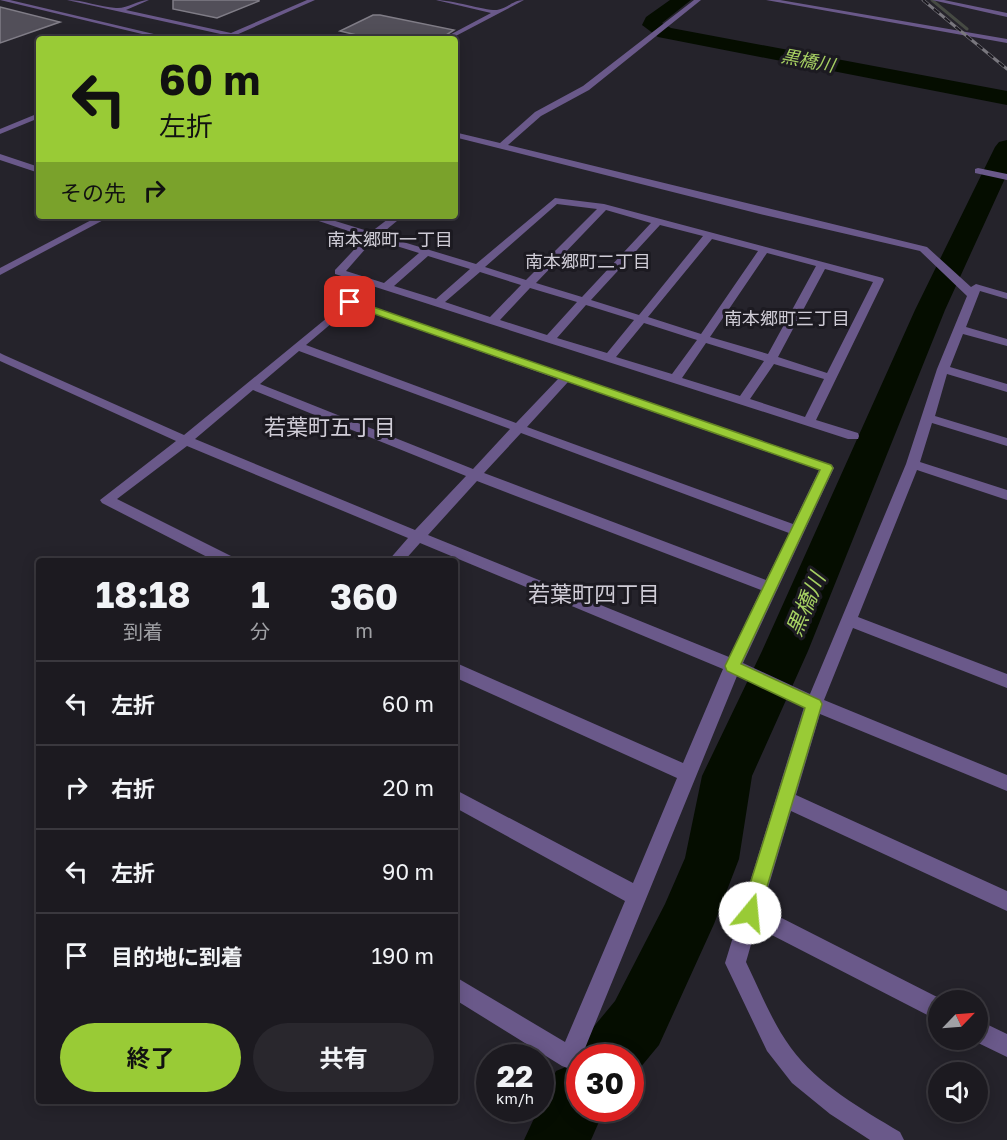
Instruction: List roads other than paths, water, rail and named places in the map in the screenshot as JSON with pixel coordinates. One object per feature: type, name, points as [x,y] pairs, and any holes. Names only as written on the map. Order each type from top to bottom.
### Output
[{"type":"street","points":[[2,0],[159,36]]},
{"type":"street","points":[[70,0],[233,35]]},
{"type":"street","points":[[92,21],[146,0]]},
{"type":"street","points":[[230,36],[312,0]]},
{"type":"street","points":[[439,0],[498,12]]},
{"type":"street","points":[[473,7],[487,0]]},
{"type":"street","points":[[451,36],[521,0]]},
{"type":"street","points":[[503,145],[538,114],[586,88],[698,0]]},
{"type":"street","points":[[769,0],[1003,38]]},
{"type":"street","points":[[815,7],[824,0]]},
{"type":"street","points":[[935,0],[1007,15]]},
{"type":"street","points":[[0,132],[36,116]]},
{"type":"street","points":[[458,135],[760,211],[923,249],[973,295]]},
{"type":"street","points":[[0,157],[36,169]]},
{"type":"street","points":[[978,171],[1004,177]]},
{"type":"street","points":[[438,303],[555,201],[604,207],[879,280],[810,420]]},
{"type":"street","points":[[494,320],[604,207]]},
{"type":"street","points":[[0,272],[100,219]]},
{"type":"street","points":[[318,219],[832,378]]},
{"type":"street","points":[[394,219],[372,236],[339,272],[810,420],[853,436]]},
{"type":"street","points":[[550,338],[658,221]]},
{"type":"street","points":[[610,357],[709,236]]},
{"type":"street","points":[[676,378],[764,250]]},
{"type":"street","points":[[386,287],[426,252]]},
{"type":"street","points":[[744,399],[771,359],[822,265]]},
{"type":"street","points":[[892,1140],[849,1114],[788,1063],[735,963],[814,704],[914,464],[944,369],[976,287],[1007,296]]},
{"type":"street","points":[[222,558],[107,500],[186,440],[350,302],[827,468],[733,666],[570,1058],[458,988]]},
{"type":"street","points":[[959,329],[1007,343]]},
{"type":"street","points":[[297,346],[797,531]]},
{"type":"street","points":[[0,357],[186,440],[414,537],[733,666],[814,704],[1007,783]]},
{"type":"street","points":[[944,369],[1007,388]]},
{"type":"street","points":[[397,558],[414,537],[566,377]]},
{"type":"street","points":[[252,385],[475,474],[770,587]]},
{"type":"street","points":[[928,418],[1007,442]]},
{"type":"street","points":[[914,464],[1007,495]]},
{"type":"street","points":[[849,620],[1007,681]]},
{"type":"street","points":[[458,671],[688,774]]},
{"type":"street","points":[[786,798],[1007,901]]},
{"type":"street","points":[[458,799],[637,896]]},
{"type":"street","points":[[750,913],[928,1004]]},
{"type":"street","points":[[988,1036],[1007,1046]]},
{"type":"waterway","name":"黒橋川","points":[[682,0],[653,21],[651,25],[665,33],[1007,98]]},
{"type":"waterway","points":[[932,0],[967,29]]},
{"type":"waterway","name":"黒橋川","points":[[620,1044],[637,1023],[685,924],[712,859],[727,776],[785,651],[930,310],[1007,147]]},
{"type":"waterway","name":"黒橋川","points":[[557,1140],[566,1121]]},
{"type":"railway","points":[[923,0],[1007,69]]},
{"type":"district","name":"南本郷町一丁目","points":[[390,239]]},
{"type":"district","name":"南本郷町二丁目","points":[[588,261]]},
{"type":"district","name":"南本郷町三丁目","points":[[787,318]]},
{"type":"district","name":"若葉町五丁目","points":[[330,426]]},
{"type":"district","name":"若葉町四丁目","points":[[594,593]]}]
